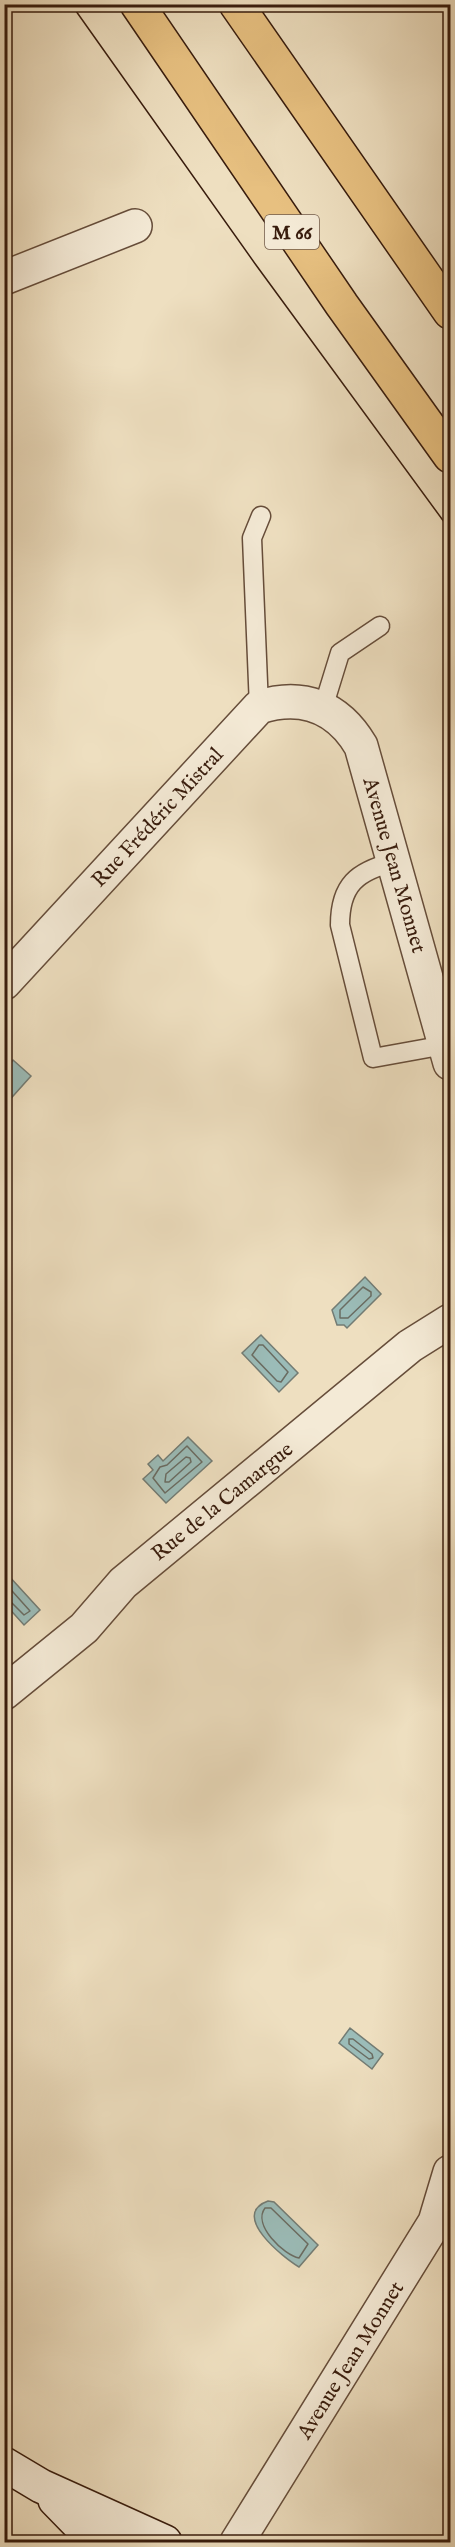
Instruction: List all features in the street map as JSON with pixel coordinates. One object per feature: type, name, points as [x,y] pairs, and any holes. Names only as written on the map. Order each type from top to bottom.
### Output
[{"type":"highway","name":"M 66","points":[[137,4],[342,305],[450,456]]},
{"type":"highway","points":[[236,4],[450,312]]},
{"type":"street","points":[[4,278],[135,226]]},
{"type":"street","points":[[259,707],[273,703],[302,703],[327,710]]},
{"type":"street","name":"Rue Frédéric Mistral","points":[[6,977],[259,707]]},
{"type":"street","name":"Avenue Jean Monnet","points":[[327,710],[350,728],[361,746],[448,1054]]},
{"type":"street","name":"Rue de la Camargue","points":[[4,1693],[84,1628],[123,1583],[410,1346],[450,1321]]},
{"type":"street","name":"Avenue Jean Monnet","points":[[237,2542],[435,2222],[450,2172]]},
{"type":"street","points":[[4,2464],[41,2486],[165,2542]]},
{"type":"street","points":[[41,2486],[96,2542]]},
{"type":"lane","points":[[259,707],[252,538],[261,516]]},
{"type":"lane","points":[[327,710],[340,653],[380,626]]},
{"type":"lane","points":[[394,862],[376,866],[353,880],[340,903],[340,925],[373,1058],[448,1054]]},
{"type":"water","points":[[13,1060],[31,1076],[5,1105],[5,1070]]},
{"type":"water","points":[[365,1277],[381,1294],[347,1328],[344,1325],[337,1325],[332,1310]]},
{"type":"water","points":[[261,1335],[298,1373],[279,1392],[242,1353]]},
{"type":"water","points":[[188,1437],[212,1461],[166,1503],[143,1479],[153,1470],[148,1464],[158,1455],[163,1461]]},
{"type":"water","points":[[8,1575],[40,1610],[24,1625],[5,1604],[5,1578]]},
{"type":"water","points":[[350,2028],[383,2054],[372,2069],[339,2043]]},
{"type":"water","points":[[268,2201],[274,2202],[318,2245],[299,2267],[272,2246],[257,2226],[254,2216],[258,2207]]},
{"type":"tram line","points":[[71,4],[256,265],[450,530]]}]
